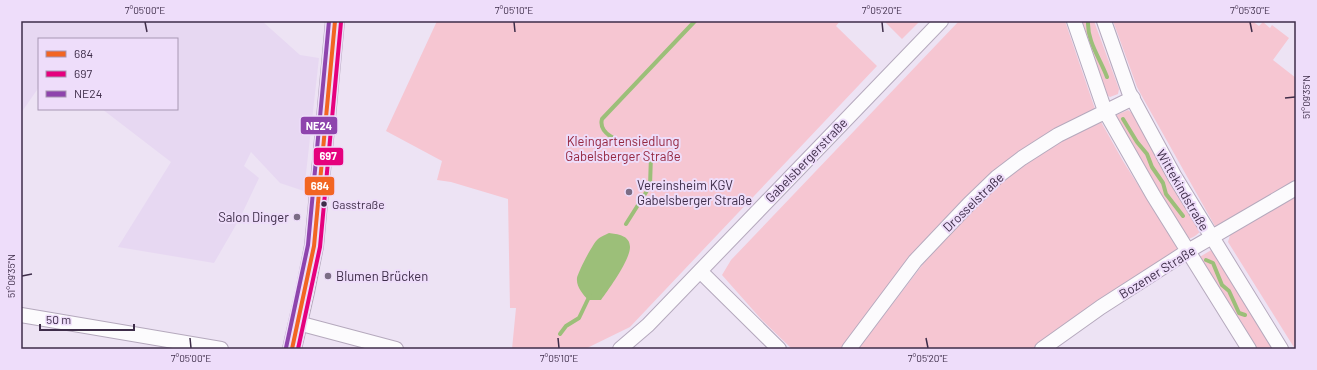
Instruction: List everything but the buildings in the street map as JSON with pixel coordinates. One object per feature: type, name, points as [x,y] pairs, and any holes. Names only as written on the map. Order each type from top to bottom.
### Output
[{"type":"main road","points":[[292,349],[314,246],[335,21]]},
{"type":"street","name":"Gabelsbergerstraße","points":[[620,349],[648,325],[941,21]]},
{"type":"street","name":"Wittekindstraße","points":[[1074,21],[1105,111],[1153,194],[1249,349]]},
{"type":"street","name":"Wittekindstraße","points":[[1104,21],[1132,98],[1211,238],[1281,349]]},
{"type":"street","name":"Drosselstraße","points":[[849,349],[915,261],[986,186],[1008,168],[1058,134],[1132,98]]},
{"type":"street","name":"Bozener Straße","points":[[1042,349],[1101,307],[1188,251],[1296,188]]},
{"type":"street","points":[[700,271],[779,349]]},
{"type":"street","points":[[21,315],[221,349]]},
{"type":"street","points":[[298,323],[396,349]]},
{"type":"shaded area","points":[[21,21],[262,21],[300,55],[319,58],[304,191],[280,183],[251,152],[244,166],[259,178],[240,218],[214,263],[118,247],[171,162],[103,110],[178,110],[178,38],[38,38],[38,88],[21,113]]},
{"type":"shaded area","points":[[609,233],[622,236],[628,240],[630,247],[629,253],[627,259],[601,300],[588,300],[579,287],[577,278],[586,258],[596,242]]},
{"type":"green space","name":"Kleingartensiedlung Gabelsberger Straße","points":[[437,21],[840,21],[836,26],[877,66],[630,327],[585,349],[512,349],[516,308],[510,308],[508,199],[451,182],[437,180],[442,161],[386,131]]},
{"type":"green space","points":[[884,21],[920,21],[902,39]]},
{"type":"green space","points":[[959,21],[1065,21],[1095,109],[1040,139],[978,186],[952,211],[912,256],[842,349],[792,349],[761,319],[722,275],[731,260]]},
{"type":"green space","points":[[1078,21],[1094,21],[1119,89],[1118,94],[1110,97],[1104,93]]},
{"type":"green space","points":[[1113,21],[1252,21],[1259,26],[1263,22],[1270,28],[1272,25],[1289,38],[1273,60],[1296,78],[1296,180],[1216,228],[1137,87]]},
{"type":"green space","points":[[1128,110],[1132,113],[1172,184],[1201,230],[1197,235],[1186,239],[1117,119],[1117,115]]},
{"type":"green space","points":[[1100,120],[1123,161],[1179,250],[1061,327],[1033,349],[858,349],[933,251],[993,189],[1041,152]]},
{"type":"green space","points":[[1296,195],[1295,349],[1228,242],[1230,235]]},
{"type":"green space","points":[[1213,249],[1273,349],[1253,349],[1198,258]]},
{"type":"waterway","points":[[650,143],[632,145],[615,139],[603,129],[602,119],[695,21]]},
{"type":"waterway","points":[[1088,21],[1088,29],[1092,43],[1107,77]]},
{"type":"waterway","points":[[1123,119],[1137,142],[1147,154],[1152,167],[1163,183],[1166,194],[1183,216]]},
{"type":"waterway","points":[[626,224],[650,186],[651,155]]},
{"type":"waterway","points":[[1206,260],[1213,263],[1222,285],[1229,291],[1239,313],[1245,315]]},
{"type":"waterway","points":[[560,334],[566,326],[579,318],[590,295]]},
{"type":"transit line","name":"NE24","points":[[286,348],[308,245],[329,21]]},
{"type":"transit line","name":"684","points":[[292,349],[314,246],[335,21]]},
{"type":"transit line","name":"697","points":[[298,349],[320,247],[341,22]]},
{"type":"place","name":"Vereinsheim KGV Gabelsberger Straße","points":[[629,192]]},
{"type":"place","name":"Gasstraße","points":[[324,204]]},
{"type":"place","name":"Salon Dinger","points":[[297,217]]},
{"type":"place","name":"Blumen Brücken","points":[[328,276]]}]
